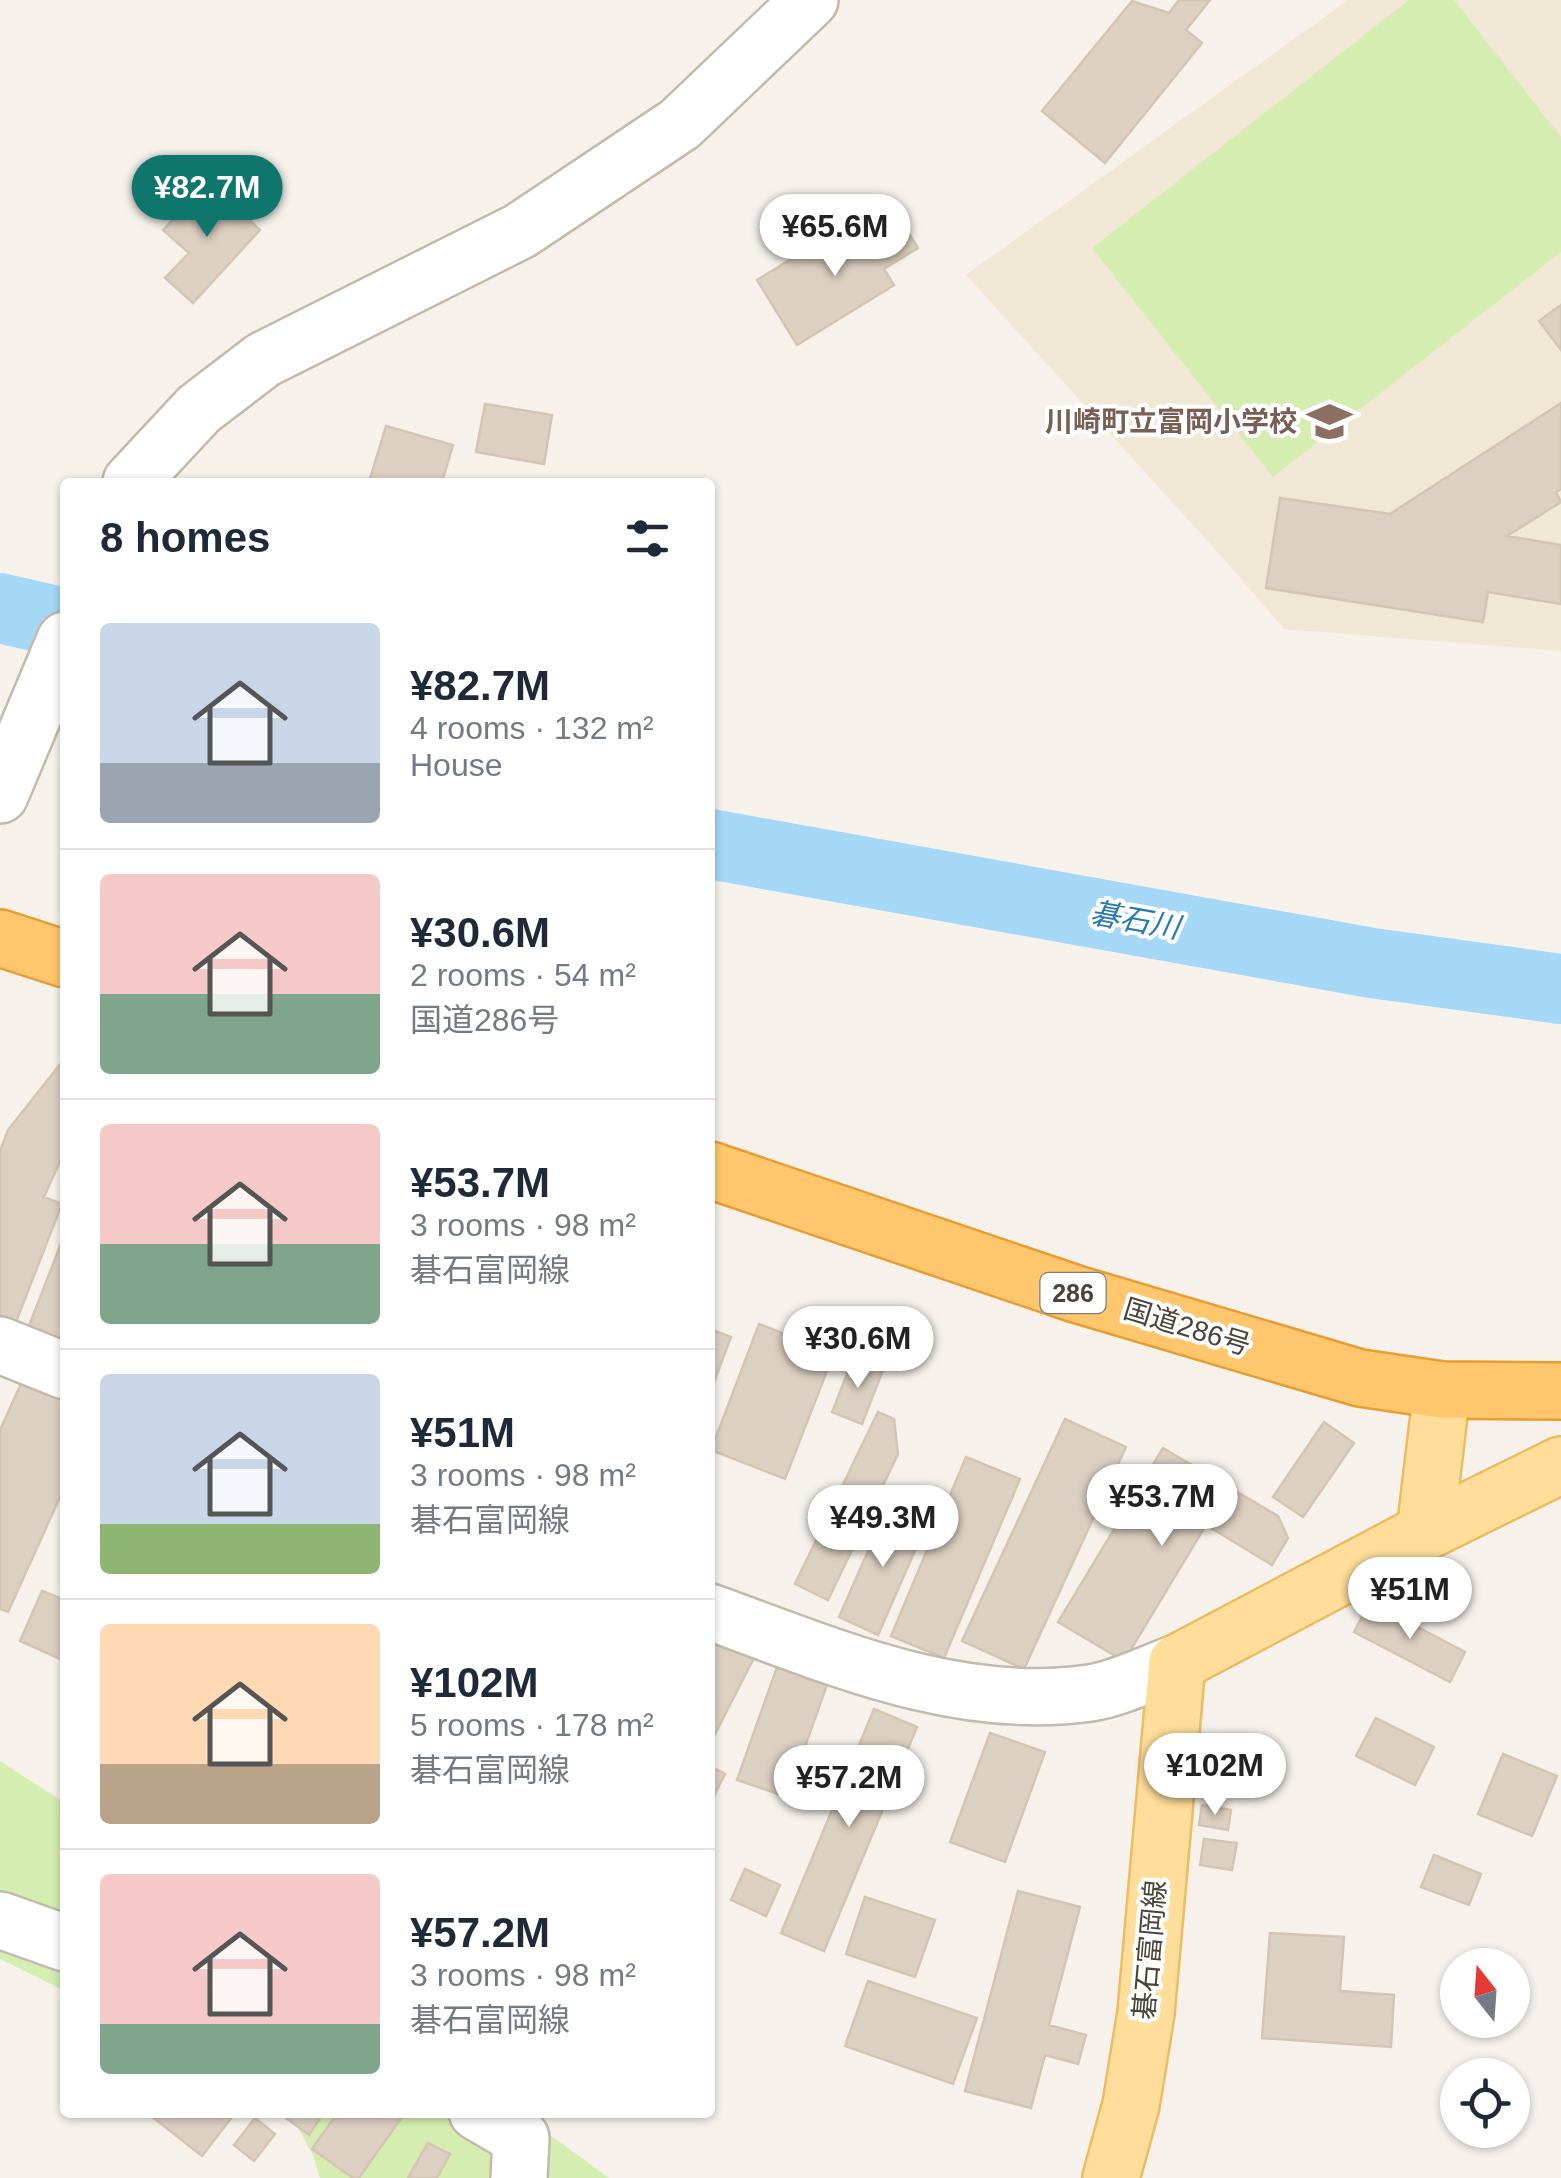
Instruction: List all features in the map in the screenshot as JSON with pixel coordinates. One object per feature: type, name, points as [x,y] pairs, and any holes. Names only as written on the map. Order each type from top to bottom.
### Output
[{"type":"highway","points":[[0,938],[60,957]]},
{"type":"highway","name":"国道286号","points":[[715,1172],[1076,1294],[1360,1378],[1442,1390],[1561,1391]]},
{"type":"main road","points":[[1426,1532],[1442,1390]]},
{"type":"main road","points":[[1177,1663],[1561,1465]]},
{"type":"main road","name":"碁石富岡線","points":[[1112,2178],[1131,2104],[1146,2013],[1177,1663]]},
{"type":"street","points":[[135,478],[199,409],[263,360],[520,231],[680,124],[810,0]]},
{"type":"street","points":[[0,794],[60,652]]},
{"type":"street","points":[[0,1346],[60,1369]]},
{"type":"street","points":[[715,1614],[923,1686],[1010,1698],[1093,1693],[1177,1663]]},
{"type":"street","points":[[0,1920],[60,1941]]},
{"type":"street","points":[[487,2118],[521,2138],[520,2178]]},
{"type":"shaded area","name":"川崎町立富岡小学校","points":[[1348,0],[1561,0],[1561,651],[1284,629],[966,275]]},
{"type":"green space","points":[[1409,0],[1454,0],[1561,137],[1561,252],[1273,477],[1092,248]]},
{"type":"green space","points":[[0,1761],[60,1800],[60,1989],[0,1959]]},
{"type":"green space","points":[[293,2118],[527,2118],[609,2178],[320,2178],[313,2155]]},
{"type":"building","points":[[1179,0],[1210,0],[1186,30],[1202,43],[1105,163],[1042,111],[1132,1],[1169,13]]},
{"type":"building","points":[[208,182],[260,230],[193,303],[165,278],[189,253],[163,230]]},
{"type":"building","points":[[898,216],[918,248],[884,269],[894,285],[797,345],[757,280],[827,237],[837,253]]},
{"type":"building","points":[[1561,305],[1561,350],[1539,321]]},
{"type":"building","points":[[1561,403],[1561,489],[1556,492],[1561,502],[1507,536],[1561,545],[1561,604],[1488,592],[1483,622],[1266,588],[1280,498],[1390,514]]},
{"type":"building","points":[[485,404],[552,415],[544,464],[476,452]]},
{"type":"building","points":[[386,426],[453,445],[443,478],[370,478]]},
{"type":"building","points":[[60,1064],[60,1161],[44,1197],[60,1203],[60,1209],[12,1332],[0,1327],[0,1151],[8,1130]]},
{"type":"building","points":[[60,1246],[60,1344],[27,1331]]},
{"type":"building","points":[[759,1324],[834,1353],[785,1479],[715,1452],[715,1440]]},
{"type":"building","points":[[715,1331],[731,1337],[715,1380]]},
{"type":"building","points":[[853,1359],[883,1370],[862,1424],[832,1412]]},
{"type":"building","points":[[25,1375],[60,1391],[60,1497],[8,1612],[0,1609],[0,1430]]},
{"type":"building","points":[[878,1412],[894,1419],[898,1454],[828,1600],[795,1584]]},
{"type":"building","points":[[1065,1419],[1126,1447],[1024,1669],[962,1641]]},
{"type":"building","points":[[1324,1422],[1354,1443],[1303,1517],[1273,1497]]},
{"type":"building","points":[[1163,1448],[1278,1516],[1288,1538],[1272,1565],[1206,1525],[1124,1661],[1058,1622]]},
{"type":"building","points":[[966,1457],[1020,1479],[944,1658],[891,1636]]},
{"type":"building","points":[[888,1506],[927,1523],[878,1635],[839,1617]]},
{"type":"building","points":[[42,1591],[60,1598],[60,1659],[20,1641]]},
{"type":"building","points":[[1370,1602],[1465,1652],[1450,1682],[1354,1632]]},
{"type":"building","points":[[715,1633],[756,1654],[715,1734]]},
{"type":"building","points":[[777,1667],[827,1685],[787,1797],[737,1780]]},
{"type":"building","points":[[874,1709],[917,1727],[824,1951],[781,1933]]},
{"type":"building","points":[[1376,1718],[1434,1747],[1415,1785],[1356,1756]]},
{"type":"building","points":[[990,1733],[1045,1752],[1005,1862],[950,1842]]},
{"type":"building","points":[[1503,1754],[1557,1776],[1532,1836],[1478,1814]]},
{"type":"building","points":[[715,1769],[725,1774],[715,1794]]},
{"type":"building","points":[[1202,1805],[1231,1810],[1228,1830],[1199,1825]]},
{"type":"building","points":[[1204,1839],[1237,1843],[1232,1870],[1200,1865]]},
{"type":"building","points":[[1434,1855],[1481,1874],[1469,1905],[1421,1887]]},
{"type":"building","points":[[745,1869],[780,1885],[766,1916],[731,1900]]},
{"type":"building","points":[[1018,1891],[1080,1907],[1049,2025],[1086,2035],[1078,2064],[1045,2055],[1031,2108],[965,2091]]},
{"type":"building","points":[[865,1897],[935,1920],[915,1977],[846,1954]]},
{"type":"building","points":[[1270,1933],[1344,1937],[1340,1991],[1394,1995],[1391,2047],[1262,2038]]},
{"type":"building","points":[[868,1981],[977,2018],[953,2084],[845,2046]]},
{"type":"building","points":[[154,2118],[231,2118],[202,2156]]},
{"type":"building","points":[[255,2118],[275,2134],[254,2161],[234,2145]]},
{"type":"building","points":[[286,2118],[320,2118],[309,2135]]},
{"type":"building","points":[[334,2118],[401,2118],[359,2178],[353,2178],[312,2149]]},
{"type":"building","points":[[428,2143],[450,2154],[437,2178],[408,2178]]},
{"type":"waterway","name":"碁石川","points":[[0,608],[60,622]]},
{"type":"waterway","name":"碁石川","points":[[715,845],[1372,963],[1561,989]]},
{"type":"place","name":"川崎町立富岡小学校","points":[[1330,421]]}]
